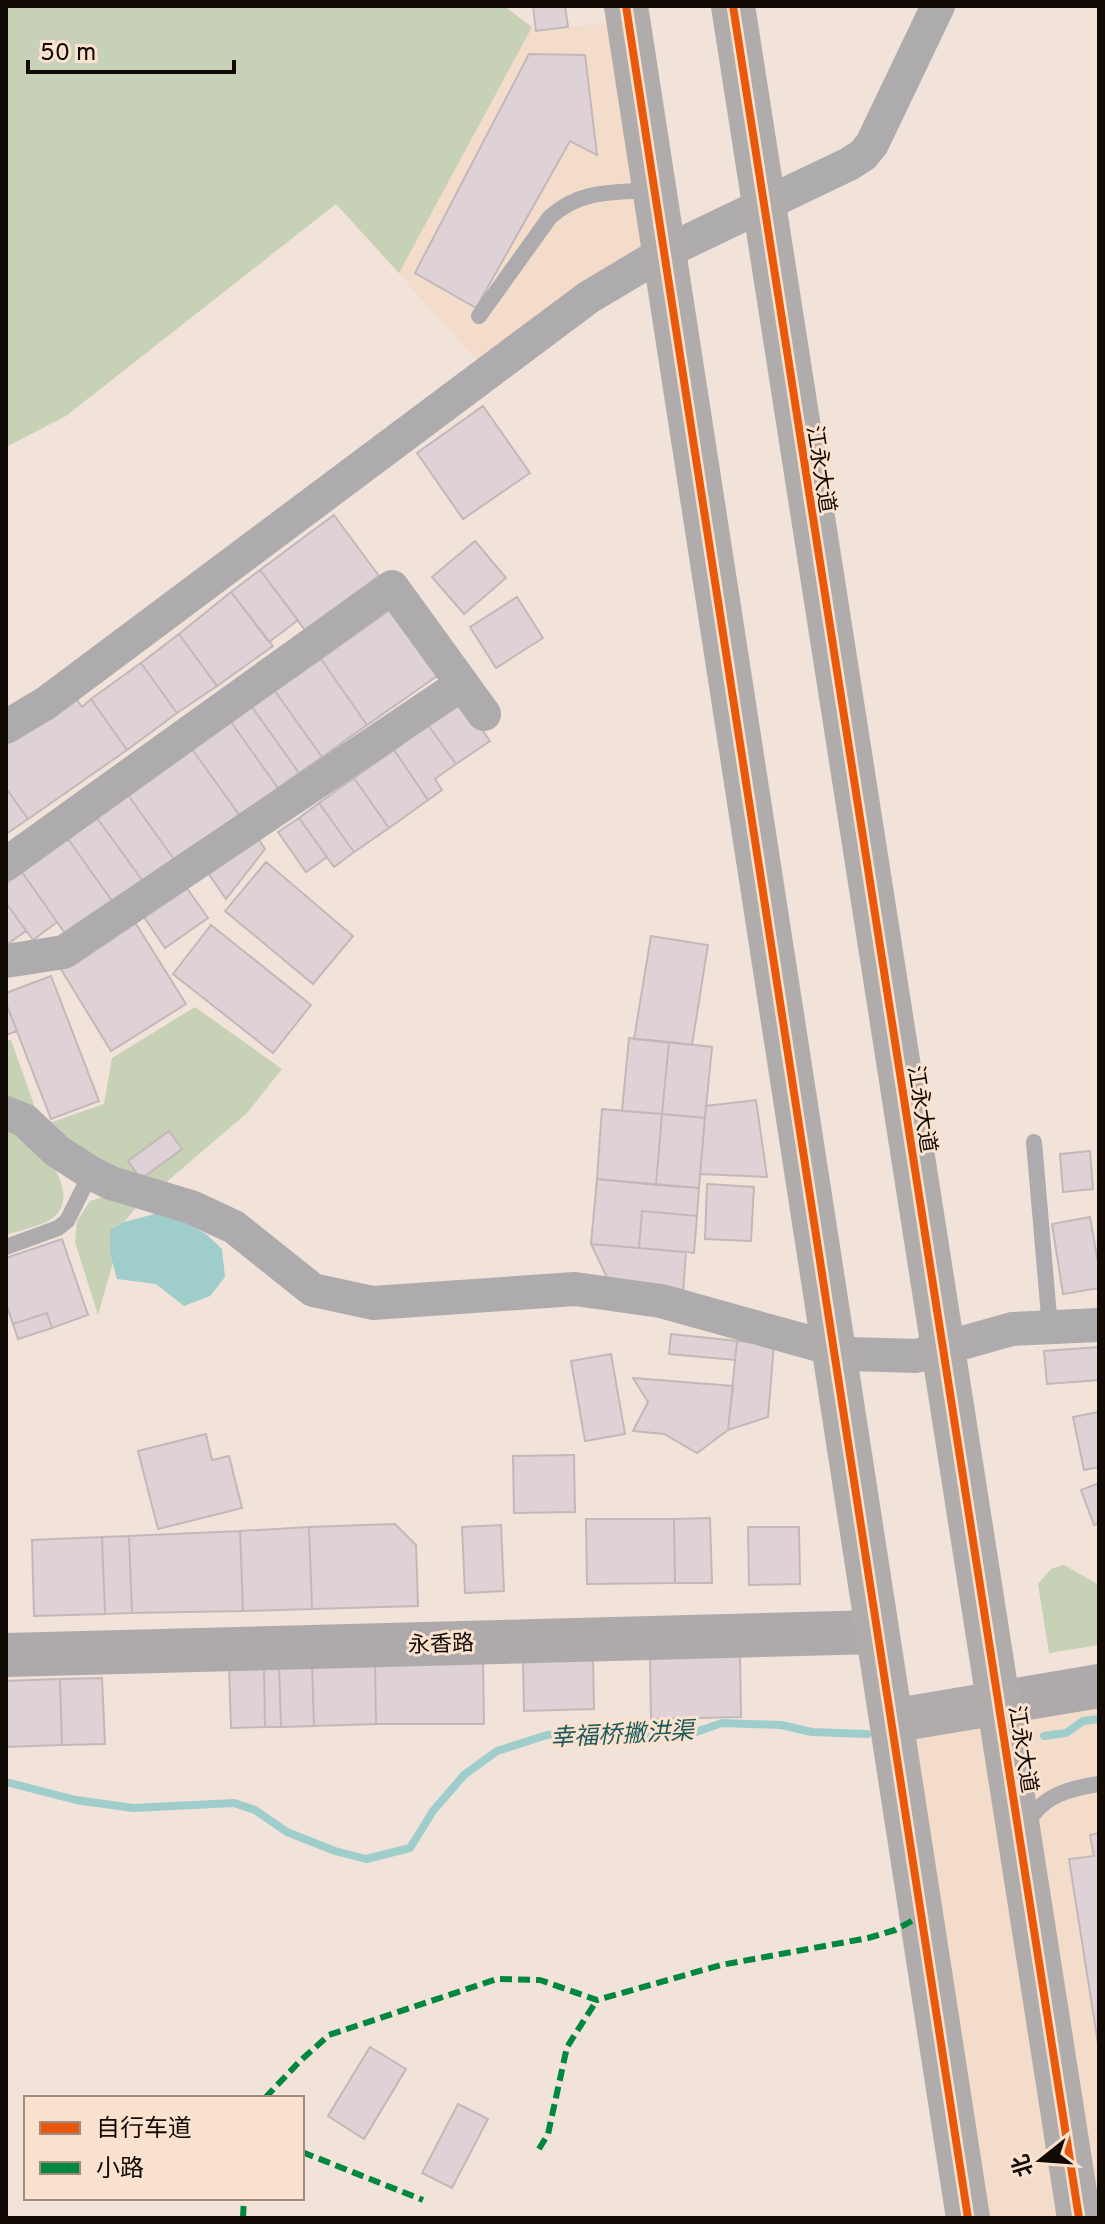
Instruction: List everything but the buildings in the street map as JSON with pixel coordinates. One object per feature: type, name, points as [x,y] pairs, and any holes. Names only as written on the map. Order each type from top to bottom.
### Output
[{"type":"main road","points":[[626,6],[968,2218]]},
{"type":"main road","name":"江永大道","points":[[733,6],[1079,2218]]},
{"type":"main road","name":"永香路","points":[[6,1655],[877,1632]]},
{"type":"main road","points":[[891,1721],[1099,1686]]},
{"type":"street","points":[[6,727],[46,703],[589,297],[663,253],[863,155],[872,144],[938,6]]},
{"type":"street","points":[[6,864],[392,587],[484,714]]},
{"type":"street","points":[[6,961],[64,952],[462,684]]},
{"type":"street","points":[[6,1113],[24,1120],[57,1151],[91,1173],[111,1183],[191,1207],[234,1227],[313,1290],[373,1303],[575,1289],[661,1301],[852,1354],[916,1356],[1012,1329],[1099,1325]]},
{"type":"lane","points":[[479,316],[550,217],[564,204],[583,196],[654,190]]},
{"type":"lane","points":[[1034,1142],[1050,1328]]},
{"type":"lane","points":[[6,1247],[58,1228],[67,1221],[91,1173]]},
{"type":"lane","points":[[1024,1867],[1028,1823],[1038,1806],[1055,1795],[1099,1784]]},
{"type":"shaded area","points":[[504,6],[537,31],[628,20],[661,235],[483,367],[336,204]]},
{"type":"shaded area","points":[[1099,1686],[1099,2218],[967,2218],[891,1721]]},
{"type":"green space","points":[[6,6],[504,6],[532,27],[399,273],[336,204],[66,416],[6,447]]},
{"type":"green space","points":[[195,1007],[282,1069],[247,1113],[156,1191],[6,1106],[6,1040],[11,1040],[39,1119],[49,1123],[104,1104],[112,1058]]},
{"type":"green space","points":[[6,1130],[31,1144],[48,1160],[60,1179],[63,1199],[61,1209],[50,1220],[6,1235]]},
{"type":"green space","points":[[106,1196],[136,1208],[124,1222],[110,1230],[113,1262],[98,1315],[75,1242],[77,1221],[90,1201]]},
{"type":"green space","points":[[1064,1565],[1099,1585],[1099,1645],[1049,1653],[1038,1584],[1051,1569]]},
{"type":"water","points":[[166,1211],[206,1234],[222,1249],[225,1277],[210,1296],[184,1306],[156,1284],[117,1279],[110,1253],[110,1230],[124,1222]]},
{"type":"waterway","name":"幸福桥撇洪渠","points":[[1044,1736],[1066,1733],[1083,1721],[1099,1719]]},
{"type":"waterway","name":"幸福桥撇洪渠","points":[[6,1782],[76,1800],[133,1808],[234,1803],[255,1810],[287,1832],[335,1851],[366,1859],[410,1848],[433,1811],[464,1775],[497,1751],[547,1735],[580,1732],[624,1738],[690,1734],[722,1723],[781,1725],[812,1732],[867,1734]]},
{"type":"marked path","points":[[267,2096],[329,2035],[497,1979],[540,1980],[597,2000],[721,1965],[868,1938],[895,1930],[921,1916]]},
{"type":"marked path","points":[[539,2149],[548,2134],[567,2047],[597,2000]]},
{"type":"marked path","points":[[304,2153],[423,2200]]},
{"type":"marked path","points":[[243,2218],[244,2200]]},
{"type":"cycle path","points":[[626,6],[968,2218]]},
{"type":"cycle path","points":[[733,6],[1079,2218]]}]
